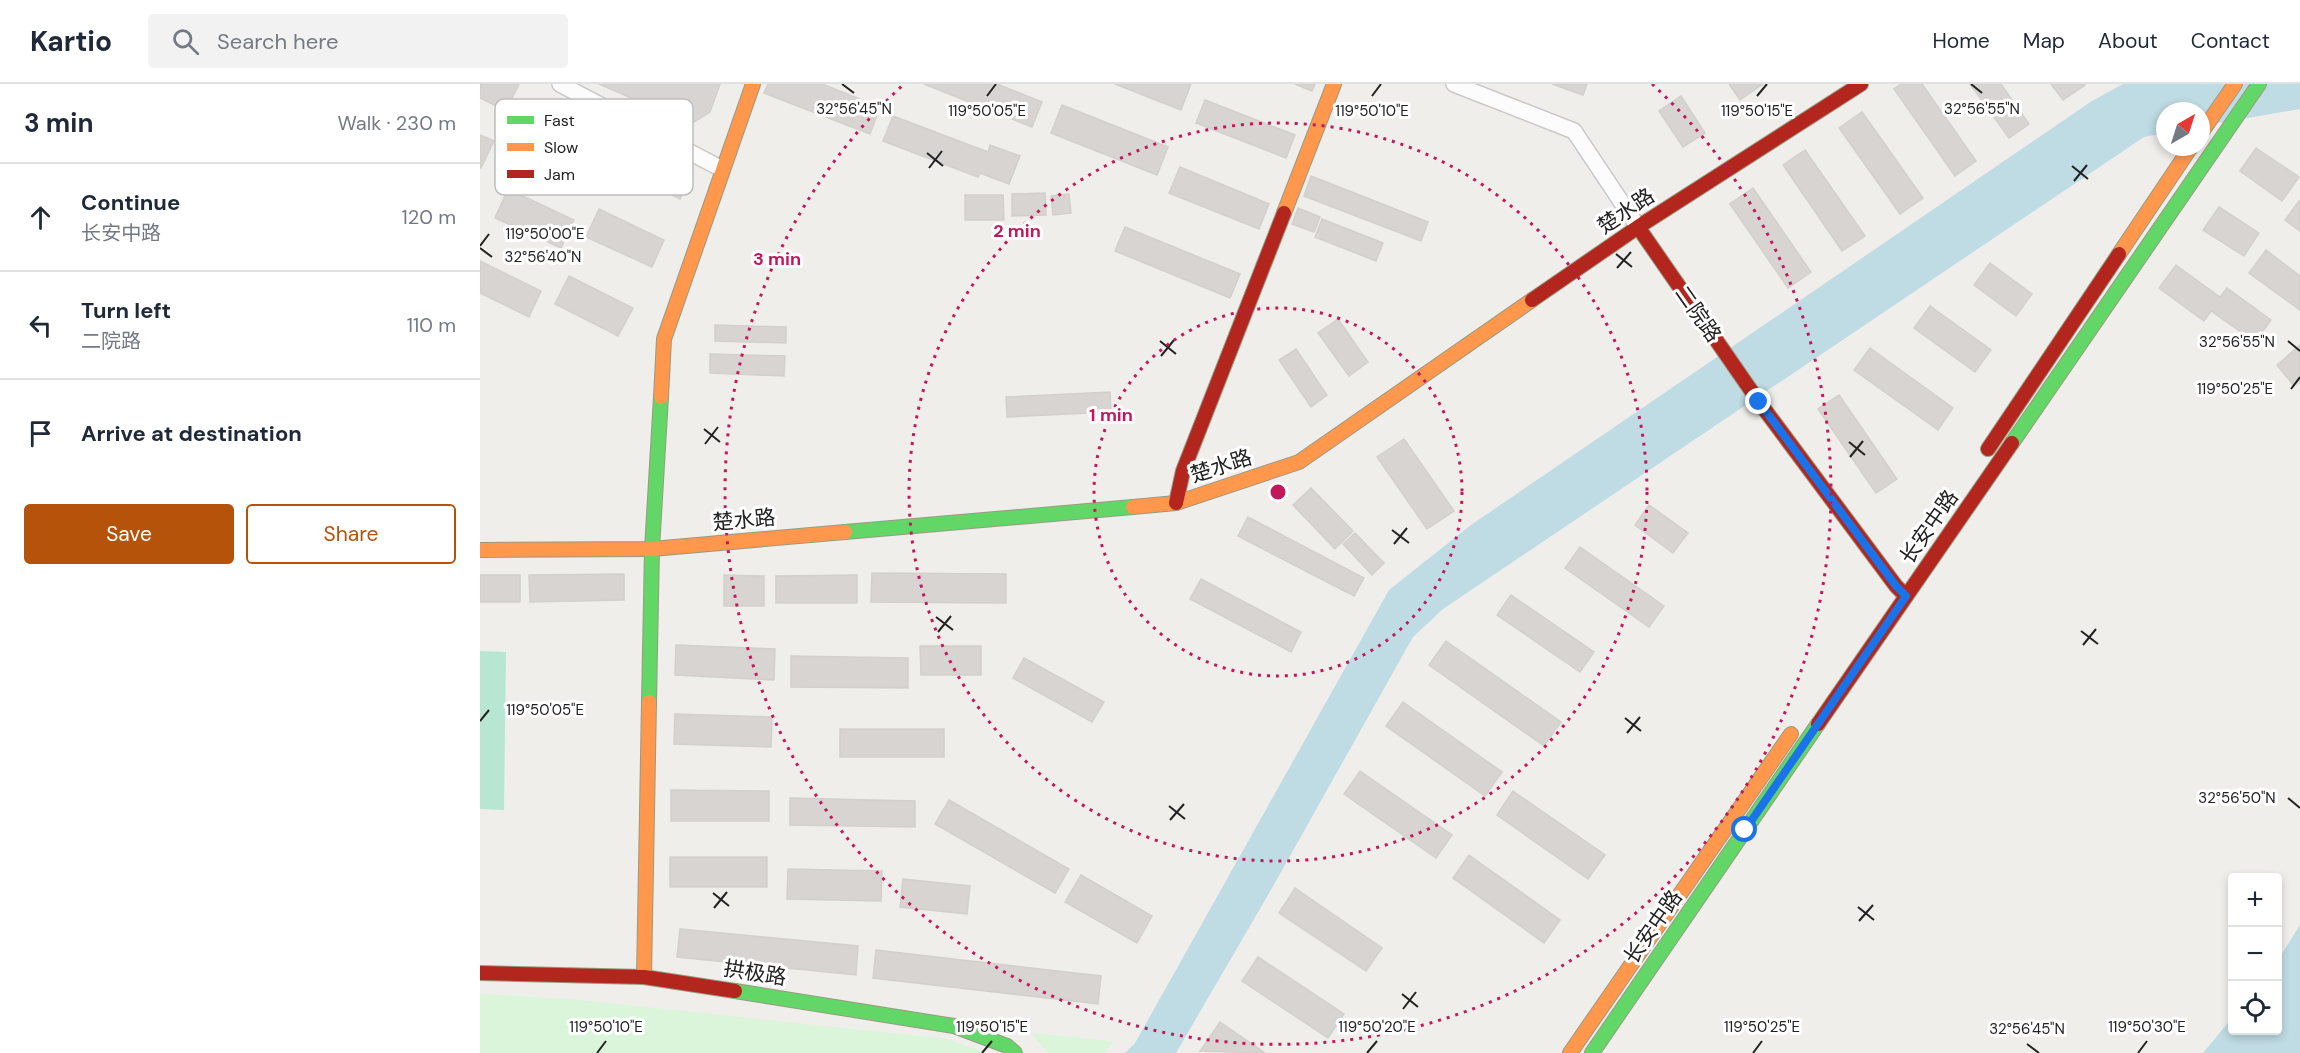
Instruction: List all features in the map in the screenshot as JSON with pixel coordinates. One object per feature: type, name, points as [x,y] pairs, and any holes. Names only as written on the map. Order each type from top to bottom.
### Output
[{"type":"main road","points":[[645,977],[652,549],[664,339],[753,84]]},
{"type":"main road","points":[[1176,503],[1183,471],[1334,84]]},
{"type":"main road","name":"楚水路","points":[[480,550],[652,549],[1176,503],[1299,462],[1638,227],[1861,84]]},
{"type":"main road","points":[[2210,120],[2235,84]]},
{"type":"main road","name":"长安中路","points":[[1592,1053],[1897,592],[2210,156],[2259,84]]},
{"type":"main road","points":[[1982,458],[2185,156]]},
{"type":"main road","name":"二院路","points":[[1638,227],[1759,402],[1897,592]]},
{"type":"main road","name":"长安中路","points":[[1897,592],[1905,572]]},
{"type":"main road","name":"长安中路","points":[[1570,1053],[1799,723]]},
{"type":"main road","name":"拱极路","points":[[480,973],[645,977],[954,1026],[1007,1046],[1015,1053]]},
{"type":"street","points":[[560,84],[589,99]]},
{"type":"street","name":"二院路","points":[[1454,84],[1574,131],[1638,227]]},
{"type":"street","points":[[693,154],[722,169]]},
{"type":"green space","points":[[480,651],[506,652],[504,810],[480,809]]},
{"type":"green space","points":[[480,994],[571,999],[947,1039],[987,1053],[480,1053]]},
{"type":"green space","points":[[1031,1033],[1113,1041],[1106,1053],[1048,1053]]},
{"type":"water","points":[[2123,84],[2300,84],[2300,109],[2210,124],[2210,102],[2156,102],[2156,135],[2144,137],[1443,609],[1413,637],[1176,1053],[1125,1053],[1135,1043],[1389,590],[1471,525],[2092,101]]},
{"type":"water","points":[[2300,925],[2300,1053],[2203,1053],[2228,1023],[2228,1035],[2282,1035],[2282,954]]},
{"type":"building","points":[[480,84],[519,84],[512,99],[495,99],[495,106],[480,98]]},
{"type":"building","points":[[599,84],[720,84],[710,112],[693,123],[693,99],[634,99]]},
{"type":"building","points":[[768,84],[822,84],[880,107],[870,134],[764,93]]},
{"type":"building","points":[[924,84],[997,84],[1042,102],[1032,127]]},
{"type":"building","points":[[1115,84],[1191,84],[1181,110]]},
{"type":"building","points":[[1295,84],[1315,84],[1312,91]]},
{"type":"building","points":[[1552,84],[1587,84],[1583,95]]},
{"type":"building","points":[[1729,84],[1763,84],[1740,100]]},
{"type":"building","points":[[1901,84],[1922,84],[1976,161],[1955,176],[1894,89]]},
{"type":"building","points":[[1970,84],[2001,84],[2029,124],[2009,138]]},
{"type":"building","points":[[2051,84],[2085,84],[2085,85],[2063,100]]},
{"type":"building","points":[[1681,96],[1705,133],[1683,147],[1659,111]]},
{"type":"building","points":[[1205,100],[1295,135],[1286,158],[1196,123]]},
{"type":"building","points":[[1062,105],[1168,147],[1157,175],[1051,133]]},
{"type":"building","points":[[1862,112],[1923,198],[1900,214],[1839,128]]},
{"type":"building","points":[[893,116],[988,152],[990,145],[1020,156],[1009,184],[980,173],[978,177],[883,141]]},
{"type":"building","points":[[480,135],[494,141],[481,168],[480,168]]},
{"type":"building","points":[[2256,148],[2299,177],[2282,201],[2240,171]]},
{"type":"building","points":[[1805,150],[1865,236],[1842,251],[1783,165]]},
{"type":"building","points":[[1180,167],[1269,204],[1259,229],[1169,193]]},
{"type":"building","points":[[1311,176],[1428,222],[1421,241],[1304,196]]},
{"type":"building","points":[[1753,188],[1811,272],[1788,288],[1730,204]]},
{"type":"building","points":[[1045,193],[1046,215],[1012,216],[1012,194]]},
{"type":"building","points":[[1069,194],[1071,213],[1053,215],[1051,196]]},
{"type":"building","points":[[505,195],[521,195],[574,220],[561,248],[495,218]]},
{"type":"building","points":[[965,195],[1003,195],[1004,220],[965,220]]},
{"type":"building","points":[[2300,201],[2300,231],[2285,220]]},
{"type":"building","points":[[2219,207],[2259,233],[2244,256],[2203,230]]},
{"type":"building","points":[[1298,208],[1320,217],[1314,232],[1292,224]]},
{"type":"building","points":[[599,209],[664,240],[652,267],[586,237]]},
{"type":"building","points":[[1322,219],[1383,243],[1376,261],[1315,237]]},
{"type":"building","points":[[1125,227],[1240,274],[1230,298],[1115,251]]},
{"type":"building","points":[[2266,250],[2300,276],[2300,310],[2249,273]]},
{"type":"building","points":[[480,261],[541,291],[529,317],[480,293]]},
{"type":"building","points":[[1990,263],[2032,294],[2016,316],[1974,285]]},
{"type":"building","points":[[2176,265],[2220,297],[2227,288],[2271,320],[2255,342],[2211,311],[2204,321],[2159,288]]},
{"type":"building","points":[[569,276],[633,308],[618,336],[555,304]]},
{"type":"building","points":[[1930,306],[1991,350],[1975,372],[1914,328]]},
{"type":"building","points":[[1338,319],[1368,362],[1349,376],[1318,333]]},
{"type":"building","points":[[715,325],[786,327],[786,343],[715,341]]},
{"type":"building","points":[[2300,345],[2300,381],[2294,386],[2277,365]]},
{"type":"building","points":[[1870,348],[1953,408],[1938,430],[1854,370]]},
{"type":"building","points":[[1296,349],[1327,395],[1311,407],[1279,360]]},
{"type":"building","points":[[710,354],[785,356],[784,376],[710,373]]},
{"type":"building","points":[[1110,392],[1111,412],[1007,417],[1006,397]]},
{"type":"building","points":[[1839,395],[1897,479],[1876,493],[1818,409]]},
{"type":"building","points":[[1404,439],[1454,511],[1427,529],[1377,457]]},
{"type":"building","points":[[1311,488],[1353,531],[1335,549],[1293,505]]},
{"type":"building","points":[[1649,505],[1688,533],[1673,553],[1635,525]]},
{"type":"building","points":[[1248,517],[1364,578],[1354,596],[1238,536]]},
{"type":"building","points":[[1355,533],[1384,563],[1372,575],[1343,544]]},
{"type":"building","points":[[1580,547],[1664,606],[1649,627],[1565,568]]},
{"type":"building","points":[[872,573],[1006,574],[1006,603],[871,602]]},
{"type":"building","points":[[624,574],[624,600],[530,602],[529,575]]},
{"type":"building","points":[[480,575],[520,575],[520,602],[480,602]]},
{"type":"building","points":[[724,575],[764,576],[764,606],[724,606]]},
{"type":"building","points":[[857,575],[857,603],[776,603],[776,576]]},
{"type":"building","points":[[1201,579],[1301,632],[1291,652],[1190,599]]},
{"type":"building","points":[[1511,595],[1594,652],[1580,672],[1497,615]]},
{"type":"building","points":[[1446,641],[1561,722],[1544,746],[1429,665]]},
{"type":"building","points":[[676,645],[775,649],[774,680],[675,675]]},
{"type":"building","points":[[920,646],[981,646],[981,675],[921,675]]},
{"type":"building","points":[[791,656],[908,658],[908,688],[791,687]]},
{"type":"building","points":[[1024,658],[1104,702],[1092,722],[1013,678]]},
{"type":"building","points":[[1403,702],[1502,772],[1485,796],[1386,726]]},
{"type":"building","points":[[675,714],[772,717],[771,747],[674,744]]},
{"type":"building","points":[[840,729],[944,729],[944,757],[840,757]]},
{"type":"building","points":[[1360,771],[1452,835],[1436,858],[1344,794]]},
{"type":"building","points":[[671,790],[769,791],[769,821],[671,821]]},
{"type":"building","points":[[1513,791],[1605,855],[1588,879],[1497,815]]},
{"type":"building","points":[[790,798],[915,801],[915,827],[790,825]]},
{"type":"building","points":[[949,800],[1069,869],[1055,893],[935,824]]},
{"type":"building","points":[[1469,855],[1560,920],[1544,943],[1453,878]]},
{"type":"building","points":[[670,857],[767,857],[767,887],[670,887]]},
{"type":"building","points":[[788,869],[882,871],[881,901],[787,899]]},
{"type":"building","points":[[1081,875],[1152,916],[1137,943],[1065,902]]},
{"type":"building","points":[[903,879],[970,886],[967,914],[900,907]]},
{"type":"building","points":[[1295,888],[1382,948],[1366,971],[1279,913]]},
{"type":"building","points":[[680,929],[858,946],[856,975],[677,957]]},
{"type":"building","points":[[876,950],[1101,976],[1098,1004],[873,978]]},
{"type":"building","points":[[1258,957],[1344,1014],[1328,1038],[1242,981]]},
{"type":"building","points":[[1220,1022],[1265,1053],[1200,1051]]},
{"type":"traffic: fast","points":[[2012,443],[2259,84]]},
{"type":"traffic: fast","points":[[649,702],[652,549],[661,397]]},
{"type":"traffic: fast","points":[[845,532],[1133,507]]},
{"type":"traffic: fast","points":[[1592,1053],[1818,724]]},
{"type":"traffic: fast","points":[[735,991],[954,1026],[1007,1046],[1015,1053]]},
{"type":"traffic: slow","points":[[661,397],[664,339],[753,84]]},
{"type":"traffic: slow","points":[[1284,213],[1334,84]]},
{"type":"traffic: slow","points":[[2210,120],[2235,84]]},
{"type":"traffic: slow","points":[[2119,254],[2185,156]]},
{"type":"traffic: slow","points":[[1133,507],[1176,503],[1299,462],[1532,300]]},
{"type":"traffic: slow","points":[[480,550],[652,549],[845,532]]},
{"type":"traffic: slow","points":[[644,977],[649,702]]},
{"type":"traffic: slow","points":[[1570,1053],[1791,734]]},
{"type":"traffic: jam","points":[[1532,300],[1638,227],[1861,84]]},
{"type":"traffic: jam","points":[[1176,503],[1183,471],[1284,213]]},
{"type":"traffic: jam","points":[[1638,227],[1759,402],[1896,586],[1906,596]]},
{"type":"traffic: jam","points":[[1988,449],[2119,254]]},
{"type":"traffic: jam","points":[[1818,724],[2012,443]]},
{"type":"traffic: jam","points":[[480,973],[644,977],[735,991]]},
{"type":"route","points":[[1745,830],[1906,596],[1896,586],[1759,402]]}]
